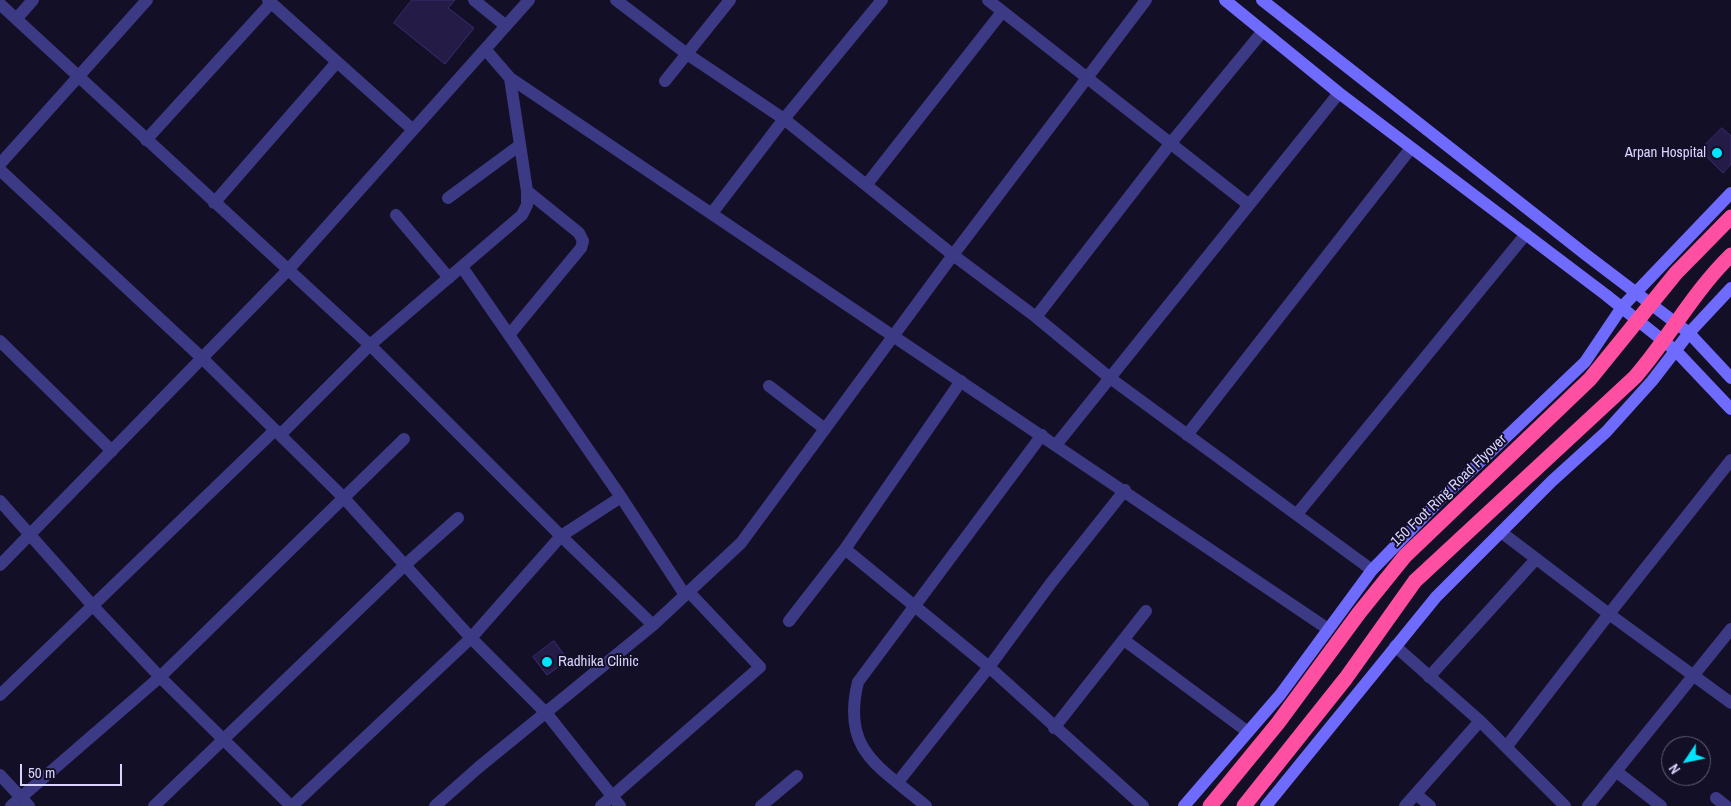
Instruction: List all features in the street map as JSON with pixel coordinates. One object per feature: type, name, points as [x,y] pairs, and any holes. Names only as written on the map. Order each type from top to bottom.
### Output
[{"type":"highway","name":"150 Foot Ring Road Flyover","points":[[1210,806],[1278,723],[1359,613],[1405,556],[1590,379],[1676,272],[1731,217]]},
{"type":"highway","points":[[1244,806],[1346,678],[1415,581],[1635,377],[1654,356],[1683,312],[1716,270],[1731,255]]},
{"type":"street","points":[[17,18],[33,0]]},
{"type":"street","points":[[0,164],[147,0]]},
{"type":"street","points":[[474,0],[506,26]]},
{"type":"street","points":[[0,565],[288,270],[529,0]]},
{"type":"street","points":[[616,0],[687,54],[784,119],[954,255],[1036,317],[1110,378],[1372,570]]},
{"type":"street","points":[[665,81],[730,0]]},
{"type":"street","points":[[712,214],[784,119],[882,0]]},
{"type":"street","points":[[988,0],[1249,205]]},
{"type":"street","points":[[435,806],[479,767],[547,714],[654,625],[741,543],[1146,0]]},
{"type":"street","points":[[1225,0],[1339,93],[1622,307],[1676,351],[1729,407]]},
{"type":"street","points":[[1262,0],[1688,333],[1731,378]]},
{"type":"street","points":[[146,140],[269,2],[412,129]]},
{"type":"street","points":[[0,4],[370,345],[561,536],[654,625]]},
{"type":"street","points":[[867,184],[1002,12]]},
{"type":"street","points":[[1036,317],[1170,144],[1263,32]]},
{"type":"street","points":[[485,49],[510,78],[1125,490],[1328,629]]},
{"type":"street","points":[[214,203],[337,62]]},
{"type":"street","points":[[0,695],[370,345],[522,215],[527,204],[527,191],[510,78]]},
{"type":"street","points":[[1056,445],[1339,93]]},
{"type":"street","points":[[448,198],[520,146]]},
{"type":"street","points":[[1187,435],[1411,148]]},
{"type":"street","points":[[0,170],[202,358],[343,497],[470,638],[547,714],[616,801]]},
{"type":"street","points":[[509,335],[581,248],[583,241],[579,233],[527,191]]},
{"type":"street","points":[[1184,806],[1280,695],[1372,570],[1439,501],[1585,362],[1622,307],[1731,193]]},
{"type":"street","points":[[396,215],[449,278]]},
{"type":"street","points":[[1297,514],[1526,234]]},
{"type":"street","points":[[462,267],[687,593],[760,667],[616,801],[601,806]]},
{"type":"street","points":[[1266,806],[1436,596],[1606,432],[1676,351],[1688,333],[1731,288]]},
{"type":"street","points":[[0,341],[112,451]]},
{"type":"street","points":[[789,621],[845,549],[962,381]]},
{"type":"street","points":[[769,386],[825,429]]},
{"type":"street","points":[[926,806],[867,756],[855,734],[852,706],[858,682],[916,607],[1042,435]]},
{"type":"street","points":[[11,806],[25,801],[160,677],[404,439]]},
{"type":"street","points":[[1507,746],[1731,460]]},
{"type":"street","points":[[898,782],[990,667],[1051,583],[1125,490]]},
{"type":"street","points":[[0,501],[93,606],[160,677],[291,806],[470,638],[561,536],[621,497]]},
{"type":"street","points":[[154,806],[405,565],[458,518]]},
{"type":"street","points":[[1501,532],[1731,703]]},
{"type":"street","points":[[845,549],[990,667],[1054,728],[1143,806]]},
{"type":"street","points":[[1429,676],[1536,559]]},
{"type":"street","points":[[1054,728],[1146,611]]},
{"type":"street","points":[[1588,806],[1731,629]]},
{"type":"street","points":[[1124,640],[1248,732]]},
{"type":"street","points":[[1395,646],[1507,746],[1565,806]]},
{"type":"street","points":[[1405,806],[1480,721]]},
{"type":"street","points":[[1617,772],[1661,806]]},
{"type":"street","points":[[0,775],[25,801]]},
{"type":"street","points":[[761,806],[797,776]]},
{"type":"street","points":[[1416,794],[1430,806]]},
{"type":"building","points":[[412,0],[455,0],[448,8],[474,28],[445,64],[394,23]]},
{"type":"building","points":[[1722,128],[1731,136],[1731,164],[1723,173],[1700,150]]},
{"type":"building","points":[[554,641],[568,660],[547,675],[533,657]]},
{"type":"place","name":"Arpan Hospital","points":[[1717,153]]},
{"type":"place","name":"Radhika Clinic","points":[[547,662]]}]
